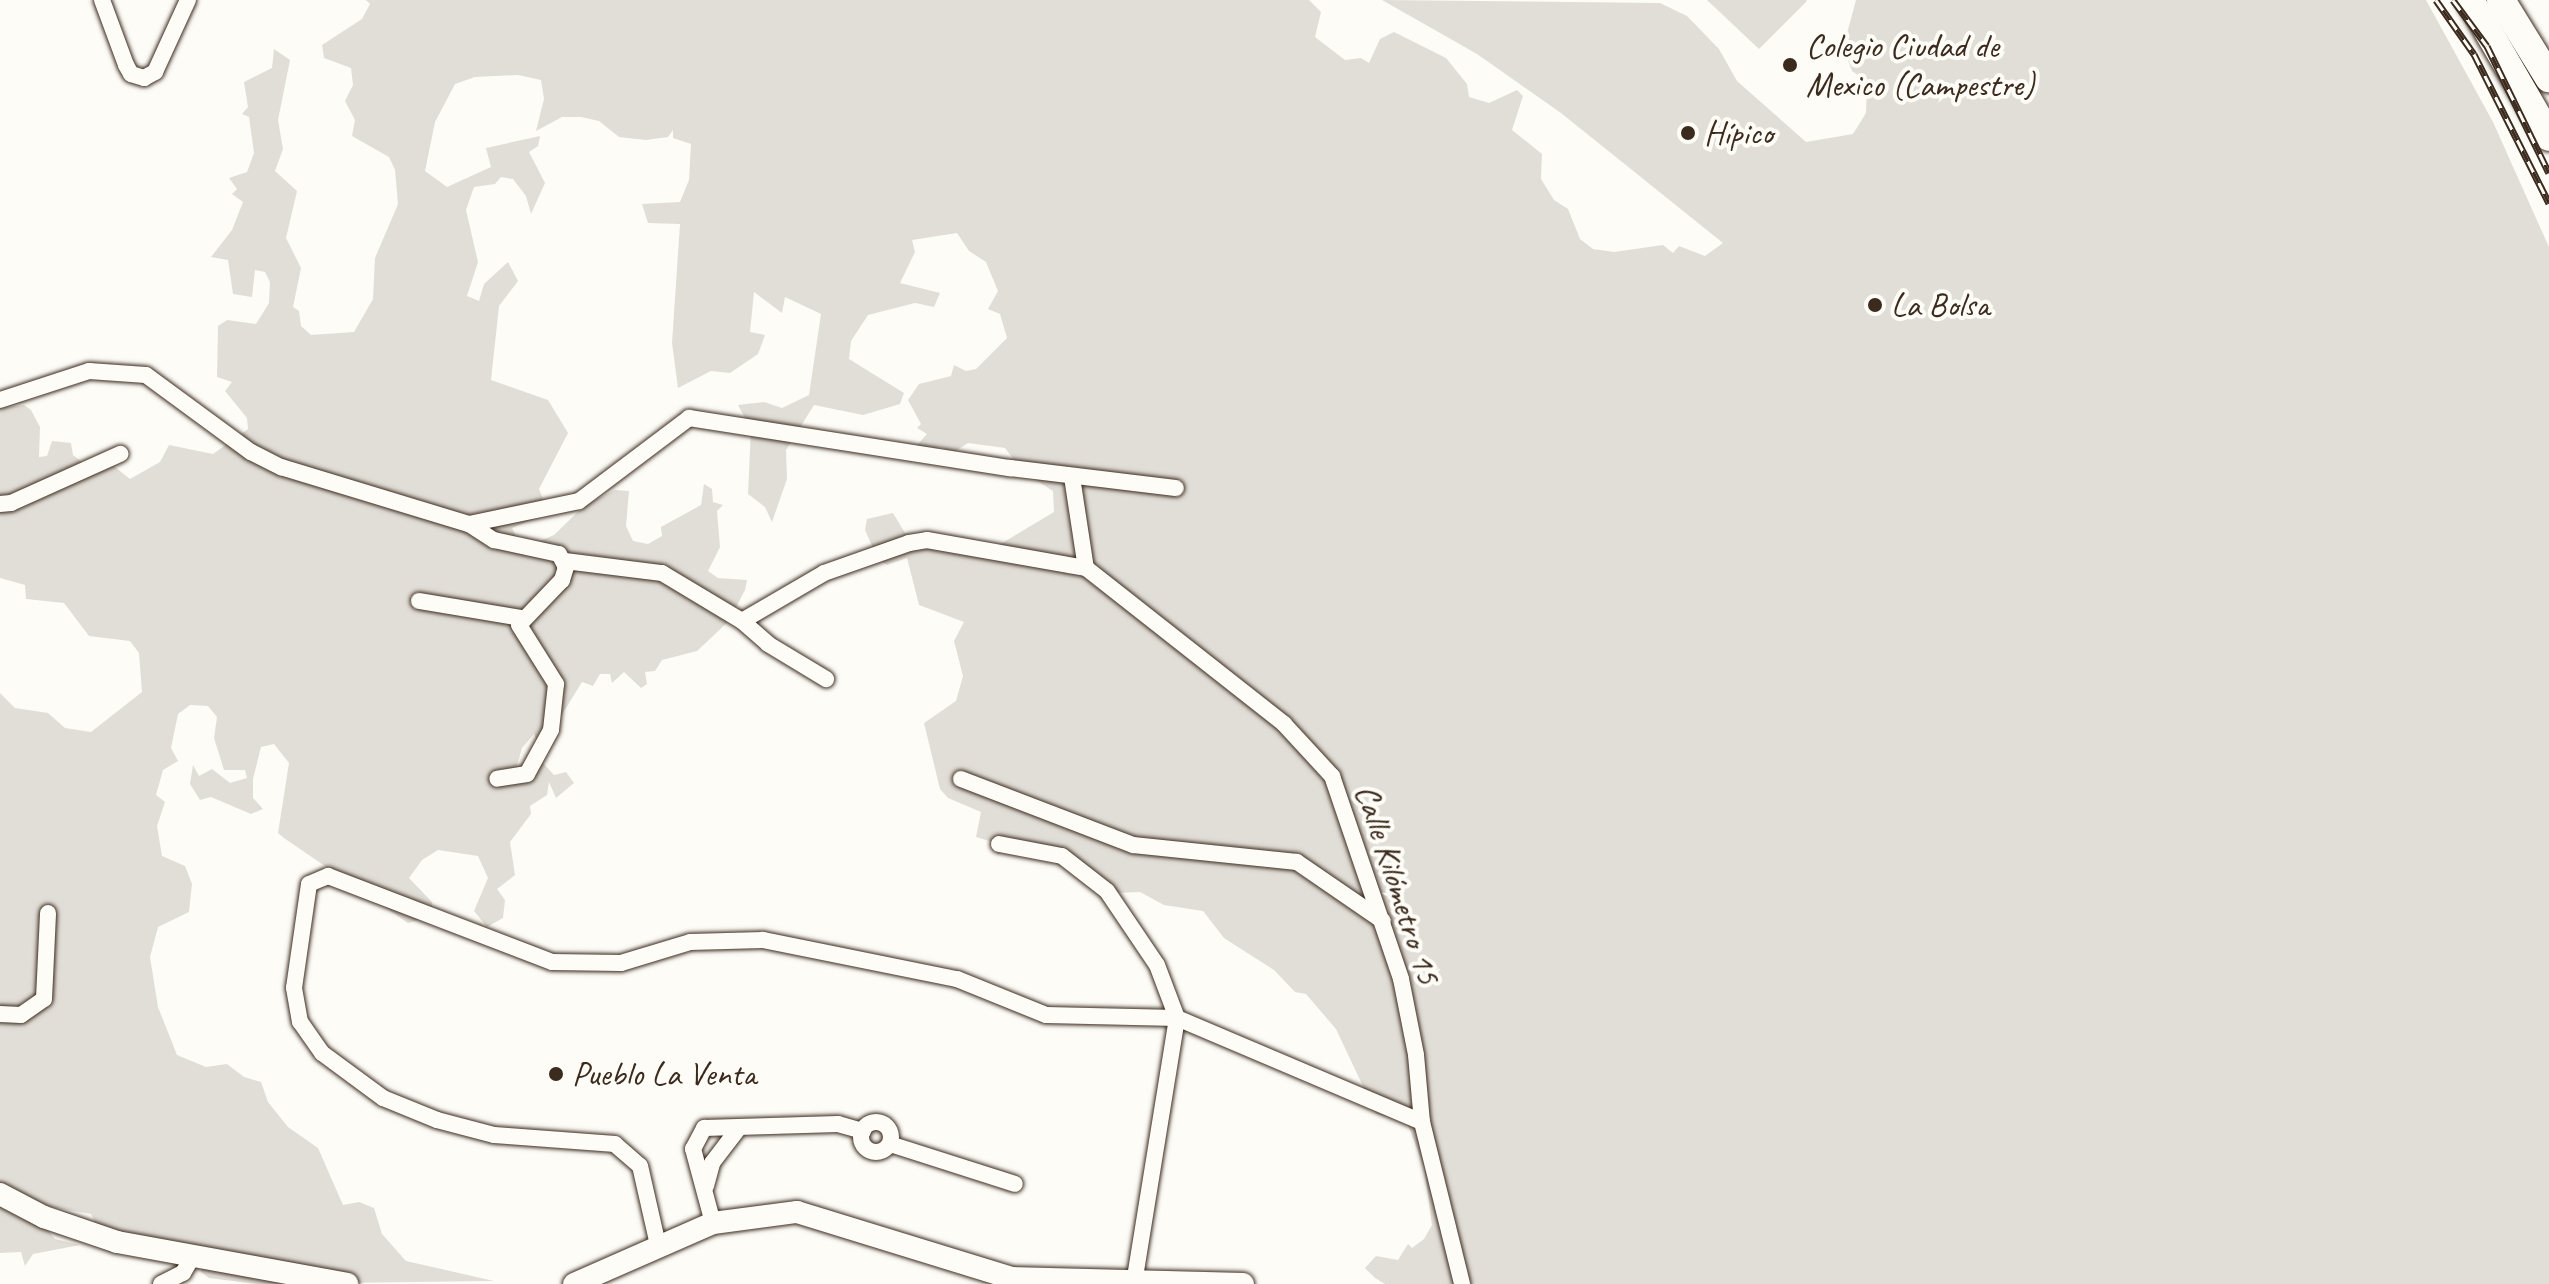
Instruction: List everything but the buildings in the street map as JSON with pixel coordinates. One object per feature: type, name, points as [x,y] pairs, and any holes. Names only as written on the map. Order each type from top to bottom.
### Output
[{"type":"highway","points":[[2470,0],[2549,137]]},
{"type":"highway","points":[[2501,0],[2549,78]]},
{"type":"street","points":[[102,0],[126,65],[131,74],[144,78],[155,72],[188,0]]},
{"type":"street","points":[[0,400],[89,371],[146,375],[251,452],[281,467],[469,524],[494,540],[556,552],[565,561],[662,573],[742,621],[768,644],[826,679]]},
{"type":"street","points":[[469,524],[579,501],[689,418],[1072,477],[1088,473],[1176,488]]},
{"type":"street","points":[[0,504],[11,503],[120,454]]},
{"type":"street","points":[[742,621],[824,573],[909,543],[927,540],[1086,568],[1072,477]]},
{"type":"street","points":[[497,779],[522,777],[534,768],[551,730],[554,706],[550,667],[522,634],[522,618],[562,580],[565,561]]},
{"type":"street","name":"Calle Kilómetro 15","points":[[1086,568],[1284,724],[1332,776],[1383,921],[1416,1055],[1422,1122],[1462,1284]]},
{"type":"street","points":[[419,601],[522,618]]},
{"type":"street","points":[[961,779],[1133,845],[1297,862],[1383,921]]},
{"type":"street","points":[[999,844],[1062,856],[1107,891],[1157,965],[1177,1018],[1135,1282]]},
{"type":"street","points":[[658,1245],[640,1166],[615,1144],[494,1135],[437,1120],[383,1098],[322,1053],[300,1022],[294,988],[309,884],[328,876],[552,962],[621,963],[690,942],[763,940],[957,979],[1046,1015],[1177,1018],[1422,1122]]},
{"type":"street","points":[[0,1014],[21,1015],[44,999],[48,913]]},
{"type":"street","points":[[713,1223],[706,1186],[695,1165],[698,1133],[716,1126],[738,1129],[838,1124],[863,1131],[869,1151],[890,1144],[1015,1184]]},
{"type":"street","points":[[706,1186],[712,1163],[738,1129]]},
{"type":"street","points":[[0,1194],[58,1222],[191,1259],[347,1284]]},
{"type":"street","points":[[574,1284],[713,1223],[797,1212],[1011,1278],[1243,1284]]},
{"type":"street","points":[[161,1284],[183,1273],[191,1259]]},
{"type":"shaded area","points":[[366,0],[1309,0],[1321,12],[1315,37],[1345,60],[1361,58],[1369,63],[1380,39],[1394,32],[1446,58],[1467,84],[1469,97],[1489,103],[1517,90],[1523,96],[1512,130],[1542,154],[1541,179],[1554,200],[1568,209],[1580,239],[1593,249],[1614,252],[1663,245],[1673,253],[1679,246],[1705,256],[1723,243],[1561,113],[1477,54],[1382,0],[1660,3],[1687,16],[1719,49],[1737,81],[1806,142],[1853,134],[1866,113],[1867,81],[1852,71],[1843,48],[1856,0],[2426,0],[2493,122],[2549,247],[2549,1284],[1385,1284],[1365,1268],[1376,1256],[1398,1260],[1408,1244],[1412,1248],[1424,1239],[1432,1225],[1424,1167],[1406,1120],[1376,1114],[1336,1029],[1306,994],[1295,992],[1274,970],[1224,938],[1203,911],[1164,905],[1140,892],[1115,893],[1048,856],[1016,856],[1012,847],[997,855],[996,843],[976,837],[981,812],[948,798],[940,789],[924,723],[956,701],[963,676],[954,641],[964,622],[919,605],[907,558],[887,565],[878,559],[865,530],[867,519],[893,513],[905,533],[994,548],[1054,512],[1053,491],[1023,472],[1005,448],[968,443],[954,452],[939,447],[935,454],[933,447],[911,452],[927,434],[917,428],[921,424],[908,400],[919,384],[951,376],[954,365],[966,371],[976,369],[1007,338],[1000,314],[988,309],[998,291],[986,262],[969,251],[957,233],[912,240],[915,252],[900,283],[940,293],[934,307],[915,303],[868,315],[851,341],[849,359],[904,393],[900,404],[863,415],[814,405],[786,450],[787,479],[772,522],[765,507],[748,494],[751,429],[738,405],[764,402],[782,408],[809,395],[821,314],[785,297],[782,313],[754,292],[750,332],[765,335],[758,354],[730,373],[711,371],[678,388],[672,343],[680,224],[648,223],[642,204],[680,202],[689,180],[691,144],[673,138],[673,130],[668,137],[646,140],[619,137],[599,121],[581,117],[562,117],[536,131],[544,99],[541,80],[518,75],[475,77],[455,84],[435,122],[425,171],[447,187],[491,167],[486,148],[540,136],[538,146],[529,152],[545,183],[531,214],[526,196],[513,179],[501,177],[495,184],[474,187],[466,210],[478,262],[467,296],[479,301],[484,284],[508,262],[518,281],[499,306],[491,380],[548,400],[568,433],[539,489],[549,513],[512,528],[517,538],[533,544],[554,535],[584,506],[615,490],[629,491],[626,526],[633,541],[648,544],[662,536],[661,527],[701,505],[704,484],[712,489],[713,502],[723,505],[717,511],[720,547],[708,571],[718,578],[747,580],[745,590],[729,621],[697,651],[662,660],[655,671],[645,672],[647,684],[641,688],[624,672],[612,683],[610,674],[600,674],[593,686],[582,682],[561,716],[546,717],[540,748],[534,734],[522,748],[514,776],[542,762],[554,775],[566,772],[574,783],[556,798],[549,782],[547,795],[530,806],[531,814],[510,842],[515,875],[497,889],[505,900],[503,918],[487,927],[474,911],[488,878],[478,856],[438,850],[422,860],[409,878],[432,902],[433,916],[408,923],[278,833],[289,763],[274,744],[261,747],[253,779],[253,798],[263,809],[251,814],[211,797],[200,800],[190,784],[193,765],[199,776],[212,769],[230,783],[247,778],[245,770],[224,770],[214,738],[217,717],[208,706],[190,705],[178,714],[171,748],[178,761],[163,770],[156,795],[165,802],[157,826],[162,856],[185,866],[192,884],[189,912],[158,927],[150,957],[158,1007],[177,1055],[206,1067],[227,1064],[244,1077],[261,1082],[268,1102],[288,1127],[318,1148],[343,1205],[359,1202],[374,1208],[382,1234],[406,1261],[494,1281],[257,1284],[209,1278],[201,1272],[198,1248],[98,1228],[91,1214],[0,1198],[0,693],[15,708],[48,713],[65,728],[91,732],[142,692],[139,653],[130,641],[89,636],[64,603],[26,599],[25,585],[0,578],[0,408],[24,405],[31,410],[40,427],[39,457],[47,456],[52,441],[71,443],[73,455],[83,463],[110,463],[130,479],[160,462],[169,445],[213,454],[248,429],[247,418],[225,391],[232,382],[217,377],[218,326],[227,320],[256,324],[269,303],[270,282],[265,272],[255,270],[252,297],[233,294],[228,260],[211,257],[232,230],[243,202],[232,194],[237,189],[229,178],[247,172],[254,153],[249,117],[242,114],[248,107],[244,82],[272,68],[274,49],[290,60],[278,120],[283,149],[275,171],[297,191],[286,238],[301,268],[293,307],[299,311],[301,326],[311,335],[354,332],[373,299],[375,258],[398,204],[395,170],[389,157],[352,136],[355,120],[345,101],[353,85],[351,68],[324,58],[322,45],[362,19],[370,4]]},
{"type":"shaded area","points":[[1707,0],[1806,0],[1807,1],[1759,49]]},
{"type":"shaded area","points":[[0,1199],[19,1217],[39,1220],[55,1239],[80,1245],[33,1254],[25,1266],[21,1252],[0,1253]]},
{"type":"railway","points":[[2436,0],[2474,54],[2549,203]]},
{"type":"railway","points":[[2453,0],[2487,46],[2549,173]]},
{"type":"place","name":"Colegio Ciudad de Mexico (Campestre)","points":[[1790,65]]},
{"type":"place","name":"Hípico","points":[[1688,133]]},
{"type":"place","name":"La Bolsa","points":[[1875,305]]},
{"type":"place","name":"Pueblo La Venta","points":[[556,1074]]}]
